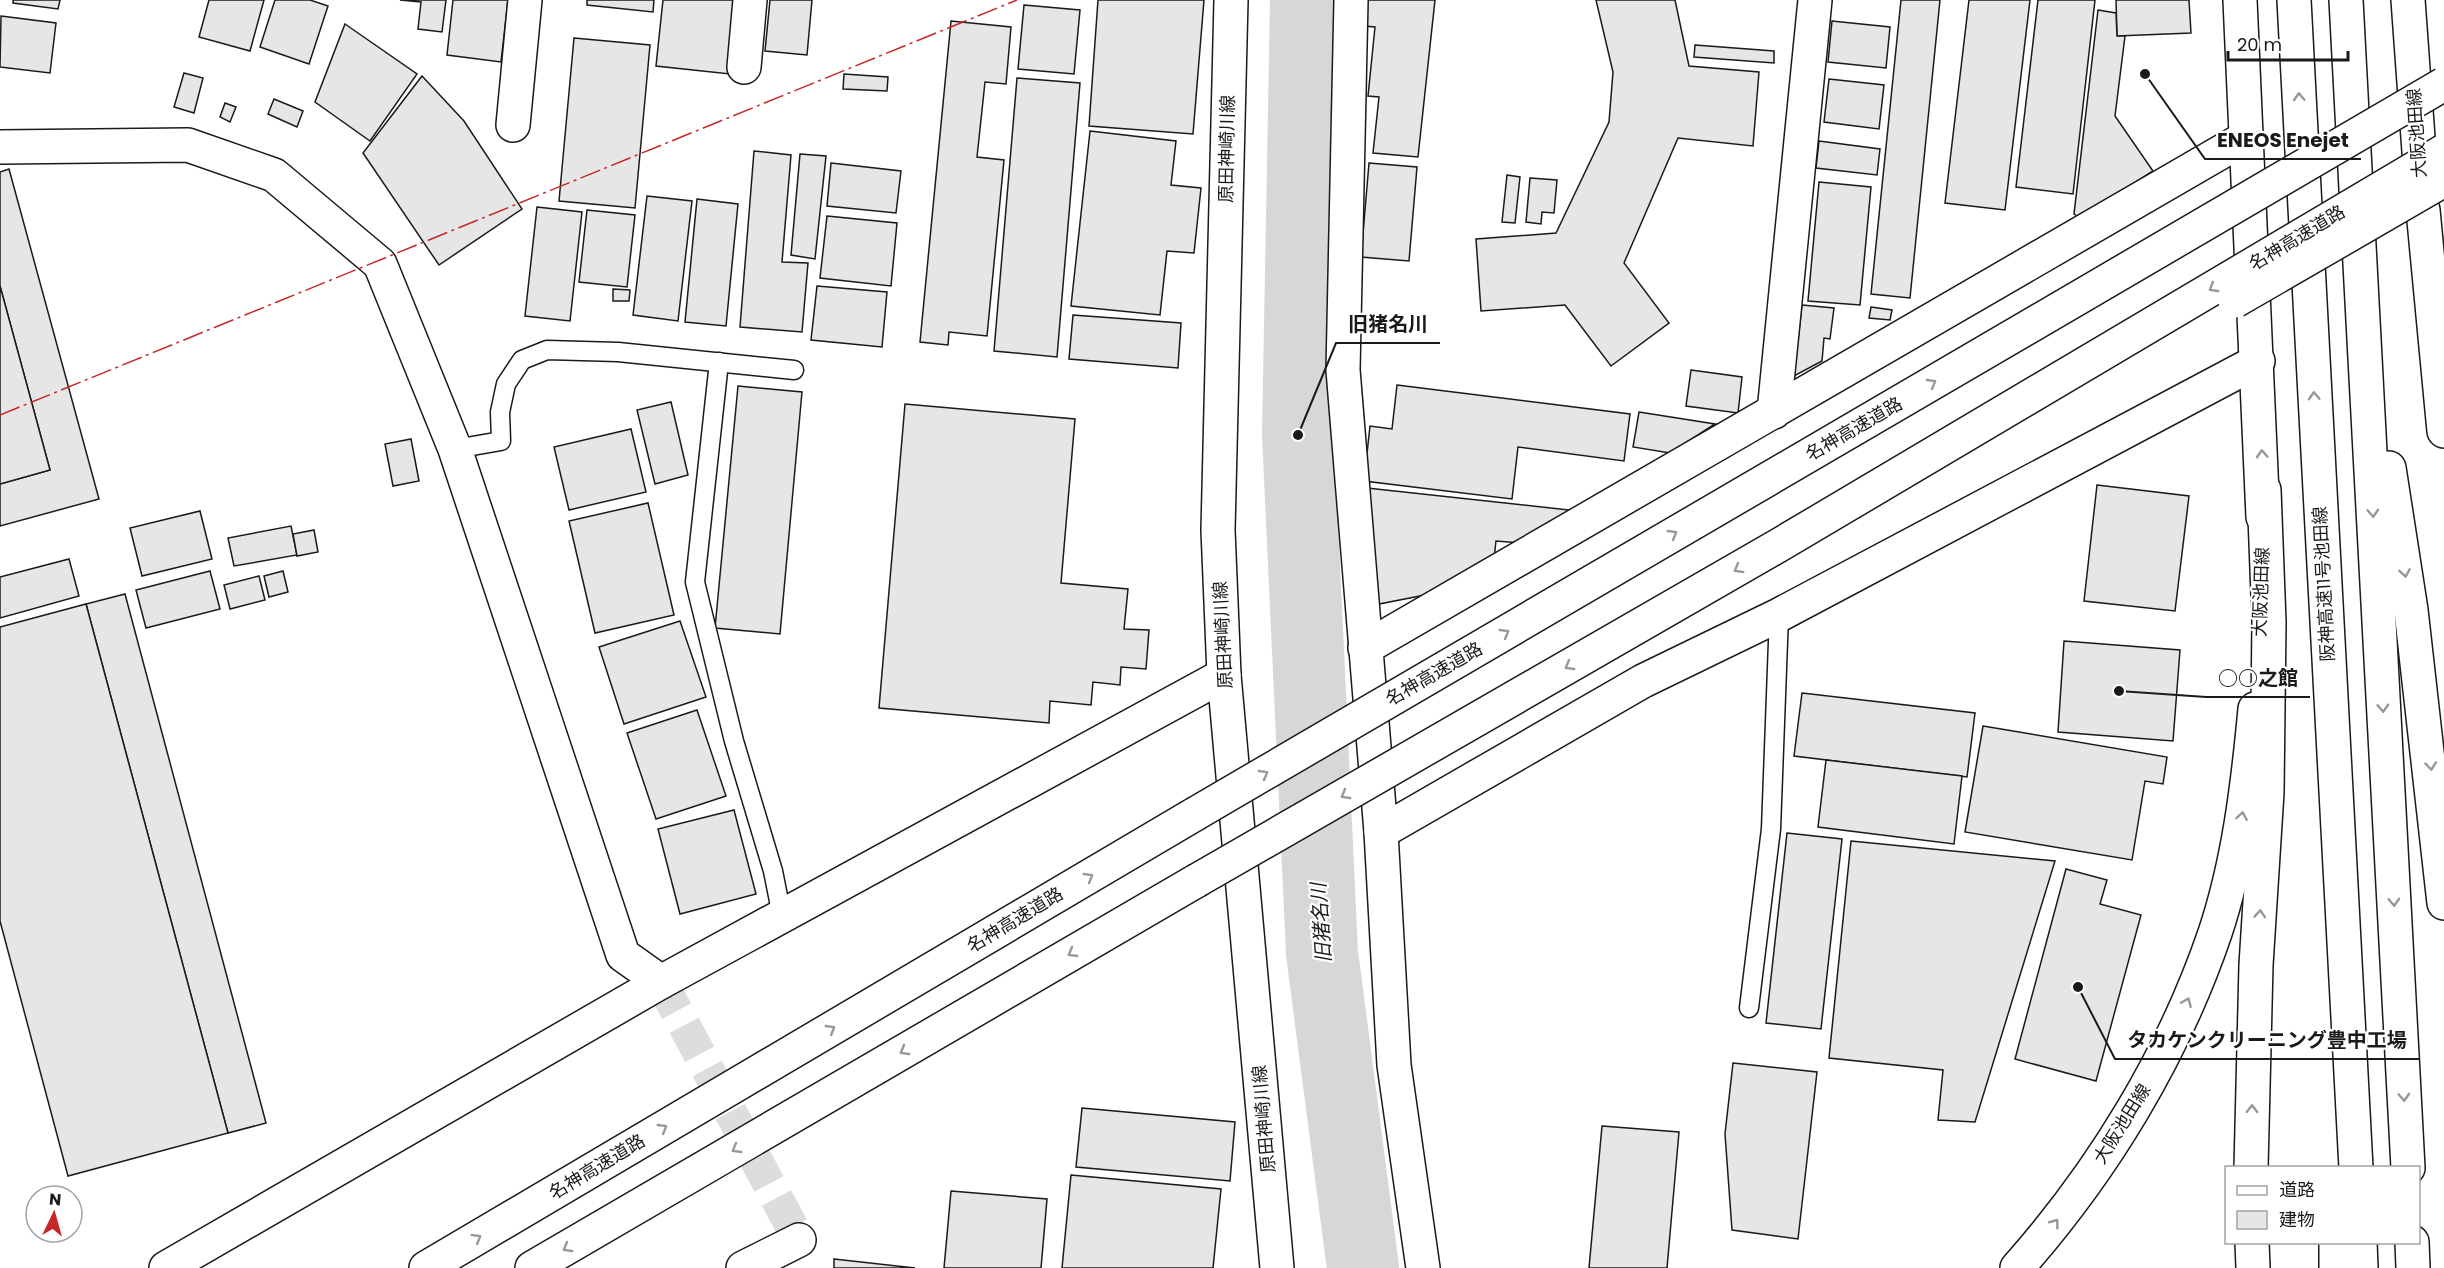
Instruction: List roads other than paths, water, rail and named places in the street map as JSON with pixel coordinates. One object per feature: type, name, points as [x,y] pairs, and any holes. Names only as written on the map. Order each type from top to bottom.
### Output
[{"type":"main road","points":[[513,125],[525,0]]},
{"type":"main road","points":[[744,67],[750,0]]},
{"type":"main road","name":"原田神崎川線","points":[[1231,0],[1218,530],[1224,675],[1277,1268]]},
{"type":"main road","points":[[1352,0],[1342,370],[1381,832],[1394,1065],[1423,1268]]},
{"type":"main road","points":[[1774,411],[1815,0]]},
{"type":"main road","name":"大阪池田線","points":[[2017,1268],[2047,1233],[2114,1141],[2173,1036],[2215,932],[2236,847],[2250,761],[2259,644],[2264,490],[2240,0]]},
{"type":"main road","name":"阪神高速11号池田線","points":[[2294,0],[2356,1166]]},
{"type":"main road","points":[[2346,0],[2408,1166]]},
{"type":"main road","name":"大阪池田線","points":[[2408,0],[2423,210],[2444,299]]},
{"type":"main road","name":"名神高速道路","points":[[426,1268],[1195,814],[2444,84]]},
{"type":"main road","points":[[1365,648],[2247,137]]},
{"type":"main road","points":[[0,147],[188,145],[274,175],[380,264],[455,449],[623,955],[661,982]]},
{"type":"main road","name":"名神高速道路","points":[[532,1268],[1196,881],[1781,544],[2444,151]]},
{"type":"main road","points":[[1781,544],[1996,440],[2444,180]]},
{"type":"main road","points":[[2423,210],[2444,431]]},
{"type":"main road","points":[[2361,287],[2411,610],[2444,903]]},
{"type":"main road","points":[[1381,832],[1643,681],[1779,615],[2258,361]]},
{"type":"main road","points":[[2251,1166],[2256,965],[2268,792],[2269,622],[2264,490]]},
{"type":"main road","points":[[2329,663],[2324,808],[2334,1166]]},
{"type":"main road","points":[[166,1268],[661,982],[1224,675]]},
{"type":"main road","points":[[742,1268],[799,1240]]},
{"type":"main road","points":[[2252,1244],[2253,1268]]},
{"type":"main road","points":[[2336,1244],[2336,1268]]},
{"type":"main road","points":[[2360,1244],[2361,1268]]},
{"type":"main road","points":[[2412,1244],[2413,1268]]},
{"type":"lane","points":[[455,449],[501,441],[500,412],[506,384],[522,360],[547,350],[618,352],[794,370]]},
{"type":"lane","points":[[719,362],[694,582],[734,741],[773,871],[782,916]]},
{"type":"lane","points":[[1749,1008],[1772,829],[1779,615]]},
{"type":"waterway","name":"旧猪名川","points":[[1306,0],[1298,435],[1322,953],[1363,1268]]},
{"type":"tunnel","points":[[661,982],[799,1240]]},
{"type":"place","name":"ENEOS Enejet","points":[[2145,74]]},
{"type":"place","name":"旧猪名川","points":[[1298,435]]},
{"type":"place","name":"○○之館","points":[[2119,691]]},
{"type":"place","name":"タカケンクリーニング豊中工場","points":[[2078,987]]}]
